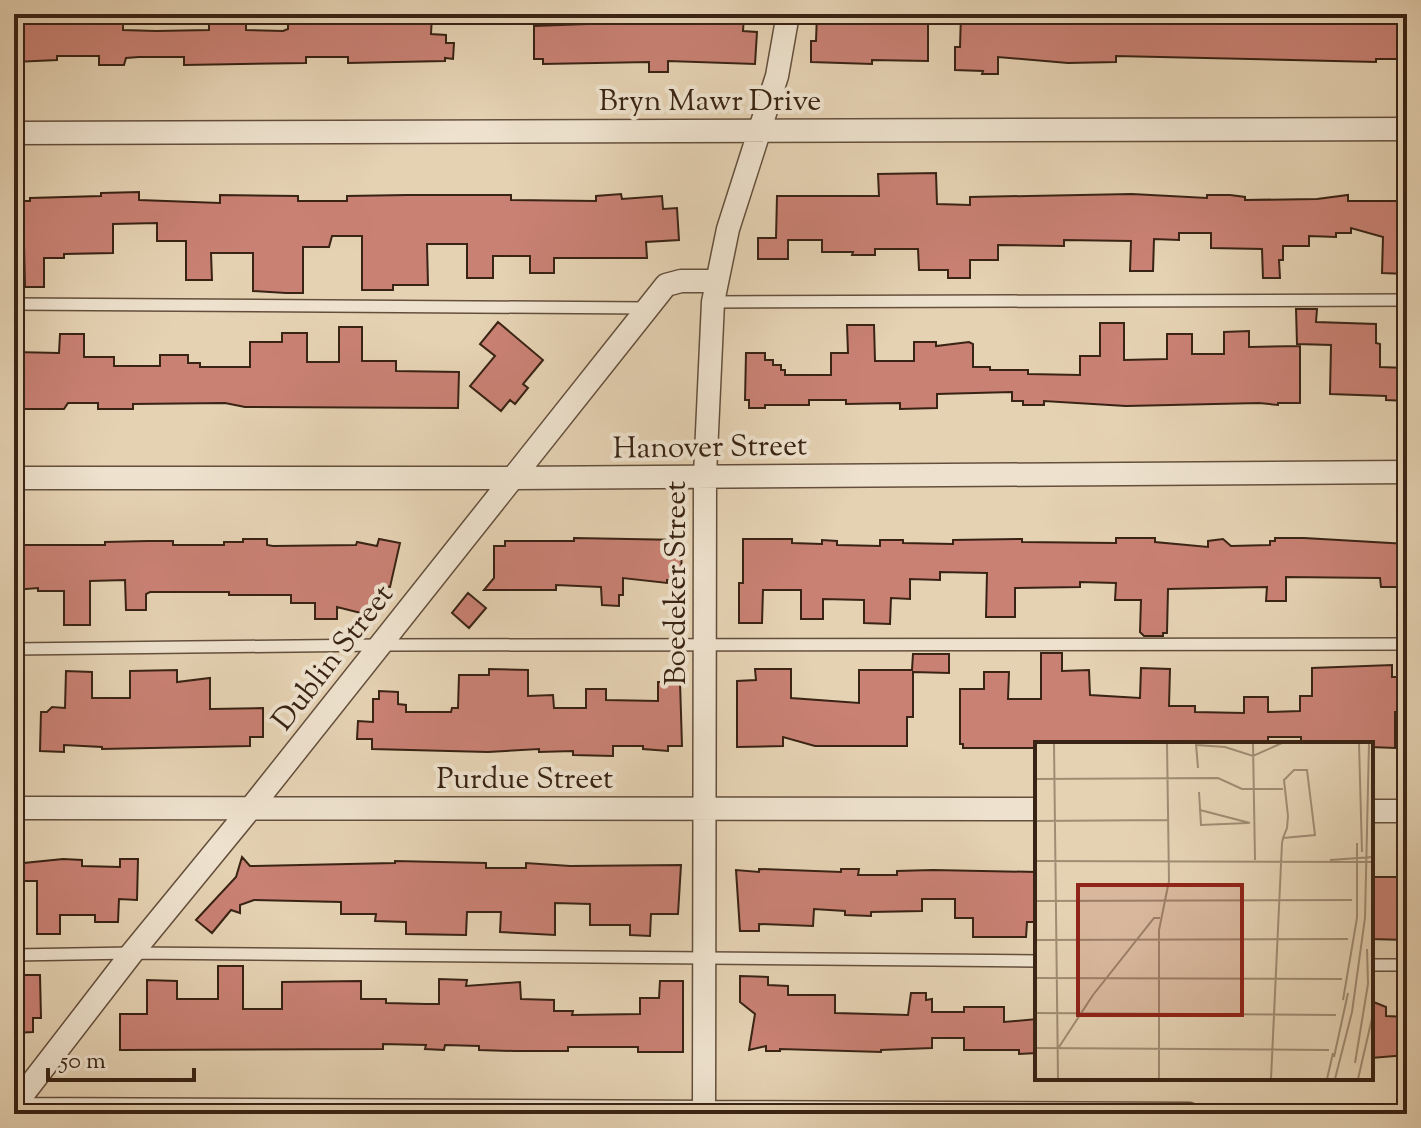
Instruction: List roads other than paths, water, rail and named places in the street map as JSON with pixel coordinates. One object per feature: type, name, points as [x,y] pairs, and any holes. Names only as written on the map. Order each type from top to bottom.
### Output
[{"type":"street","name":"Boedeker Street","points":[[704,1112],[705,475],[715,292],[744,174],[777,76],[788,14]]},
{"type":"street","name":"Bryn Mawr Drive","points":[[14,133],[1407,129]]},
{"type":"street","name":"Dublin Street","points":[[14,1108],[132,953],[666,285],[681,281],[715,292]]},
{"type":"street","name":"Hanover Street","points":[[14,478],[1407,472]]},
{"type":"street","name":"Purdue Street","points":[[14,808],[1035,809]]},
{"type":"street","points":[[1373,811],[1407,811]]},
{"type":"street","points":[[14,1108],[1189,1114]]},
{"type":"lane","points":[[715,292],[1407,300]]},
{"type":"lane","points":[[14,304],[647,308]]},
{"type":"lane","points":[[14,649],[380,645],[1407,644]]},
{"type":"lane","points":[[14,955],[132,953],[1035,961]]},
{"type":"lane","points":[[1373,965],[1407,965]]}]
